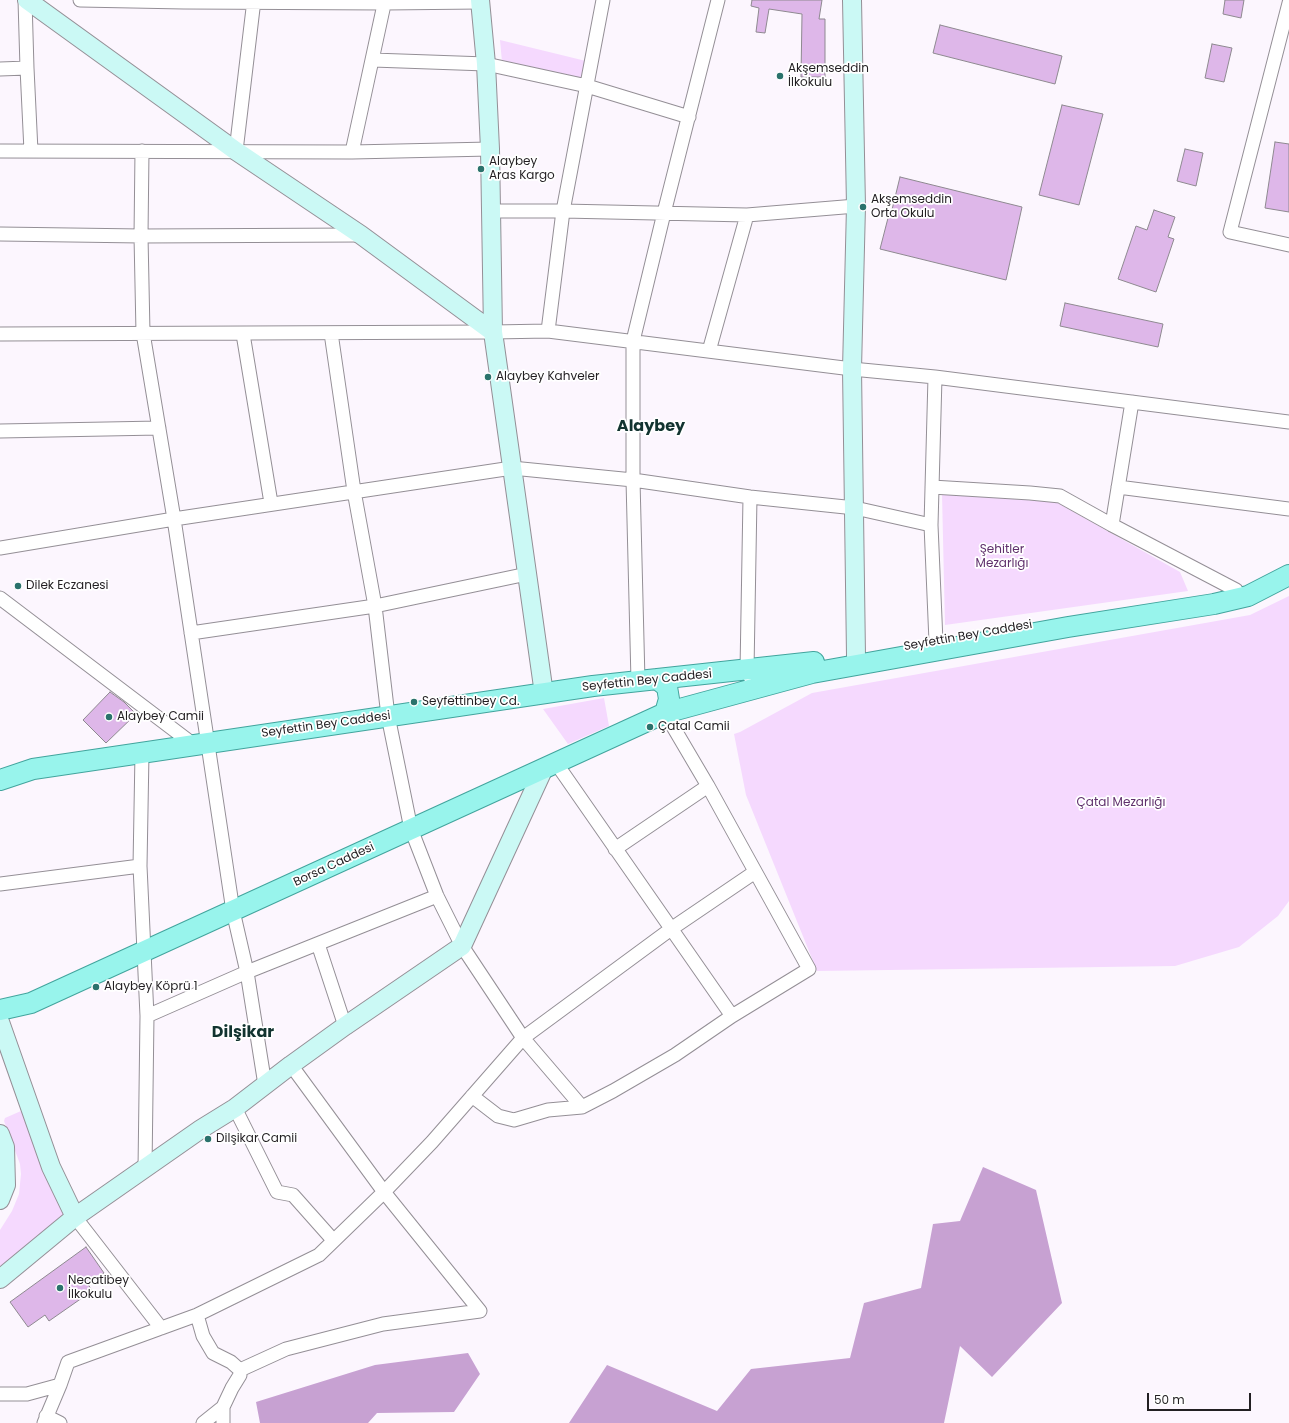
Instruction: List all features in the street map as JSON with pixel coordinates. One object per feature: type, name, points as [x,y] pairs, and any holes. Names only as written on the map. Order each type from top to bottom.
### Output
[{"type":"main road","name":"Seyfettin Bey Caddesi","points":[[1242,593],[1289,562]]},
{"type":"main road","name":"Seyfettin Bey Caddesi","points":[[0,780],[33,769],[388,716],[647,680],[856,660],[936,646],[1214,604],[1289,575]]},
{"type":"main road","name":"Seyfettin Bey Caddesi","points":[[666,713],[856,660]]},
{"type":"main road","points":[[647,680],[666,687],[669,699],[666,713]]},
{"type":"main road","name":"Borsa Caddesi","points":[[0,1010],[31,1003],[666,713]]},
{"type":"street","points":[[26,0],[27,68],[31,151]]},
{"type":"street","points":[[26,0],[236,151],[361,236],[493,332]]},
{"type":"street","points":[[80,0],[385,2],[480,1],[486,64],[490,149],[493,332],[544,694]]},
{"type":"street","points":[[548,331],[563,211],[603,0]]},
{"type":"street","points":[[647,680],[633,480],[634,341],[664,213],[718,0]]},
{"type":"street","points":[[852,0],[856,206],[852,369],[856,660]]},
{"type":"street","points":[[236,151],[254,1]]},
{"type":"street","points":[[352,152],[385,2]]},
{"type":"street","points":[[1289,3],[1230,232],[1289,245]]},
{"type":"street","points":[[373,60],[486,64],[587,86],[689,117]]},
{"type":"street","points":[[0,69],[27,68]]},
{"type":"street","points":[[0,151],[352,152],[490,149]]},
{"type":"street","points":[[142,151],[141,236],[143,333],[174,519],[191,633],[200,744],[233,911],[247,972],[265,1085]]},
{"type":"street","points":[[491,211],[747,215],[856,206]]},
{"type":"street","points":[[709,351],[747,215]]},
{"type":"street","points":[[0,234],[141,236],[361,236]]},
{"type":"street","points":[[0,334],[243,334],[548,331],[852,369],[935,377],[1289,422]]},
{"type":"street","points":[[331,333],[354,491],[375,606],[388,716],[411,829],[437,896],[462,946],[523,1038],[582,1107]]},
{"type":"street","points":[[243,334],[271,504]]},
{"type":"street","points":[[935,377],[931,525],[936,646]]},
{"type":"street","points":[[1112,525],[1132,402]]},
{"type":"street","points":[[0,431],[159,428]]},
{"type":"street","points":[[0,548],[174,519],[512,468],[633,480],[750,497],[855,508],[931,525]]},
{"type":"street","points":[[932,487],[1060,496],[1242,593]]},
{"type":"street","points":[[1118,487],[1289,509]]},
{"type":"street","points":[[750,497],[747,670],[754,688]]},
{"type":"street","points":[[191,633],[375,606],[527,574]]},
{"type":"street","points":[[0,598],[200,744]]},
{"type":"street","points":[[472,1096],[498,1116],[514,1120],[548,1110],[582,1107],[675,1055],[732,1016],[809,969],[666,713]]},
{"type":"street","points":[[142,752],[140,866],[147,1016],[145,1169]]},
{"type":"street","points":[[0,1279],[75,1217],[201,1129],[235,1108],[345,1026],[462,946],[550,766],[615,849],[732,1016]]},
{"type":"street","points":[[615,849],[708,786]]},
{"type":"street","points":[[0,884],[140,866]]},
{"type":"street","points":[[60,1423],[45,1419],[68,1362],[197,1315],[319,1255],[384,1192],[432,1142],[523,1038],[671,929],[755,872]]},
{"type":"street","points":[[147,1016],[247,972],[437,896]]},
{"type":"street","points":[[318,944],[345,1026]]},
{"type":"street","points":[[0,1022],[51,1167],[75,1217],[162,1328]]},
{"type":"street","points":[[240,1370],[286,1350],[383,1324],[480,1311],[384,1192],[291,1065]]},
{"type":"street","points":[[235,1108],[277,1192],[293,1195],[333,1240]]},
{"type":"street","points":[[0,1134],[5,1148],[6,1185],[0,1200]]},
{"type":"street","points":[[197,1315],[203,1336],[213,1353],[231,1362],[240,1370]]},
{"type":"street","points":[[223,1423],[223,1407],[240,1375],[240,1370]]},
{"type":"street","points":[[0,1394],[27,1394],[60,1385]]},
{"type":"street","points":[[203,1423],[223,1407]]},
{"type":"green space","points":[[500,40],[590,62],[584,81],[502,62]]},
{"type":"green space","name":"Şehitler Mezarlığı","points":[[942,494],[1056,502],[1180,572],[1188,591],[945,625]]},
{"type":"green space","name":"Çatal Mezarlığı","points":[[1289,596],[1289,901],[1278,916],[1239,947],[1175,966],[817,971],[746,795],[734,734],[812,693],[1250,615]]},
{"type":"green space","points":[[604,698],[609,726],[568,744],[543,709]]},
{"type":"green space","points":[[21,1111],[25,1112],[62,1205],[63,1216],[57,1225],[0,1266],[0,1230],[12,1211],[19,1194],[21,1174],[20,1164],[4,1121],[5,1118]]},
{"type":"shaded area","points":[[983,1167],[1036,1190],[1062,1303],[992,1377],[960,1346],[944,1423],[569,1423],[607,1365],[717,1411],[751,1369],[850,1358],[864,1303],[921,1288],[933,1224],[960,1221]]},
{"type":"shaded area","points":[[468,1353],[480,1374],[454,1412],[377,1413],[368,1423],[260,1423],[256,1402],[375,1365]]},
{"type":"building","points":[[752,0],[822,0],[819,19],[825,19],[825,77],[801,77],[802,14],[769,9],[765,33],[756,32],[759,8],[751,6]]},
{"type":"building","points":[[1225,0],[1244,0],[1241,18],[1223,14]]},
{"type":"building","points":[[940,25],[1062,56],[1055,84],[933,53]]},
{"type":"building","points":[[1212,44],[1232,48],[1224,82],[1205,78]]},
{"type":"building","points":[[1062,105],[1103,114],[1079,205],[1039,195]]},
{"type":"building","points":[[1275,142],[1289,144],[1289,212],[1265,208]]},
{"type":"building","points":[[1185,149],[1203,153],[1196,186],[1177,181]]},
{"type":"building","points":[[900,177],[1022,207],[1006,280],[880,249],[888,218],[890,218]]},
{"type":"building","points":[[1154,210],[1175,217],[1168,237],[1174,239],[1156,292],[1118,279],[1136,226],[1147,230]]},
{"type":"building","points":[[1065,303],[1163,324],[1158,347],[1060,326]]},
{"type":"building","name":"Alaybey Camii","points":[[110,692],[124,702],[136,714],[106,743],[83,720]]},
{"type":"building","name":"Necatibey İlkokulu","points":[[86,1247],[104,1273],[88,1284],[92,1291],[49,1321],[45,1315],[28,1327],[10,1302]]},
{"type":"place","name":"Akşemseddin İlkokulu","points":[[780,76]]},
{"type":"place","name":"Alaybey Aras Kargo","points":[[481,169]]},
{"type":"place","name":"Akşemseddin Orta Okulu","points":[[863,207]]},
{"type":"place","name":"Alaybey Kahveler","points":[[488,377]]},
{"type":"place","name":"Dilek Eczanesi","points":[[18,586]]},
{"type":"place","name":"Seyfettinbey Cd.","points":[[414,702]]},
{"type":"place","name":"Alaybey Camii","points":[[109,717]]},
{"type":"place","name":"Çatal Camii","points":[[650,727]]},
{"type":"place","name":"Alaybey Köprü 1","points":[[96,987]]},
{"type":"place","name":"Dilşikar Camii","points":[[208,1139]]},
{"type":"place","name":"Necatibey İlkokulu","points":[[60,1288]]},
{"type":"district","name":"Alaybey","points":[[651,427]]},
{"type":"district","name":"Dilşikar","points":[[243,1033]]}]
